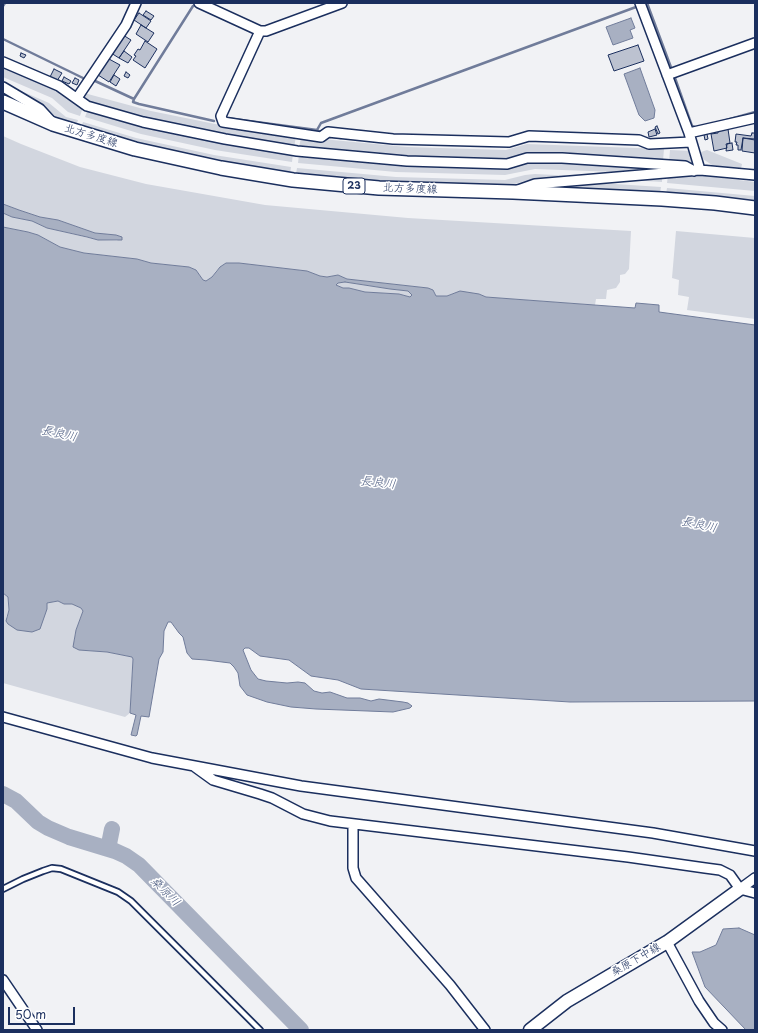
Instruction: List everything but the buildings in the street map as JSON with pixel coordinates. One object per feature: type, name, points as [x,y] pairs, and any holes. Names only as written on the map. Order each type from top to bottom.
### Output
[{"type":"main road","name":"北方多度線","points":[[3,102],[53,124],[135,149],[221,168],[293,180],[379,188],[513,192],[662,199],[755,208]]},
{"type":"main road","name":"桑原下中線","points":[[530,1030],[567,1001],[667,942],[740,889]]},
{"type":"street","points":[[77,98],[126,25],[136,3]]},
{"type":"street","points":[[199,3],[260,31],[266,31],[342,3]]},
{"type":"street","points":[[640,3],[690,137],[697,171]]},
{"type":"street","points":[[260,31],[220,116],[223,122],[321,136],[328,132],[393,139],[509,142],[529,136],[639,140],[649,144],[690,137],[755,118]]},
{"type":"street","points":[[666,75],[755,43]]},
{"type":"street","points":[[3,62],[59,86],[87,106],[143,122],[225,139],[297,151],[407,161],[507,164],[527,158],[562,158],[685,166],[697,171]]},
{"type":"street","points":[[3,87],[40,109],[53,124]]},
{"type":"street","points":[[513,192],[535,184],[697,171],[753,174]]},
{"type":"street","points":[[3,717],[152,758],[301,786],[637,830],[755,851]]},
{"type":"street","points":[[193,765],[213,780],[272,798],[303,814],[330,821],[628,857],[720,870],[730,875],[740,889],[755,893]]},
{"type":"street","points":[[353,824],[352,868],[356,878],[450,985],[486,1030]]},
{"type":"street","points":[[740,889],[755,878]]},
{"type":"street","points":[[667,942],[700,1001],[714,1023],[722,1030]]},
{"type":"street","points":[[3,980],[37,1030]]},
{"type":"lane","points":[[3,889],[43,871],[52,868],[61,868],[118,892],[131,901],[260,1030]]},
{"type":"shaded area","points":[[3,66],[58,90],[74,103],[83,107],[80,116],[68,112],[52,98],[3,77]]},
{"type":"shaded area","points":[[3,83],[49,103],[66,117],[78,120],[76,127],[64,123],[46,109]]},
{"type":"shaded area","points":[[84,93],[151,111],[230,127],[296,136],[294,148],[144,119],[86,102],[83,98]]},
{"type":"shaded area","points":[[88,109],[293,153],[292,162],[215,150],[141,134],[85,117]]},
{"type":"shaded area","points":[[83,122],[136,138],[214,155],[291,167],[290,174],[215,162],[136,145],[81,128]]},
{"type":"shaded area","points":[[3,136],[80,167],[146,184],[265,205],[408,218],[631,231],[629,269],[625,274],[620,275],[620,282],[616,288],[607,290],[606,299],[596,299],[595,305],[486,297],[479,294],[454,293],[447,296],[436,296],[433,290],[428,288],[347,279],[338,275],[327,277],[307,271],[239,263],[226,263],[206,281],[203,280],[196,270],[189,267],[84,253],[60,247],[38,235],[3,227],[3,213],[12,217],[32,221],[47,228],[98,240],[117,241],[121,237],[116,235],[95,233],[58,220],[40,217],[3,204]]},
{"type":"shaded area","points":[[301,137],[407,147],[506,150],[527,144],[664,149],[663,161],[505,161],[406,158],[299,148]]},
{"type":"shaded area","points":[[670,150],[692,151],[694,158],[690,163],[669,162]]},
{"type":"shaded area","points":[[707,150],[742,164],[741,169],[712,165],[703,159],[701,152]]},
{"type":"shaded area","points":[[299,154],[407,163],[530,160],[663,167],[663,170],[616,172],[535,169],[505,175],[396,172],[298,163]]},
{"type":"shaded area","points":[[297,168],[396,177],[505,180],[535,174],[575,177],[528,180],[508,186],[398,183],[296,174]]},
{"type":"shaded area","points":[[690,174],[755,182],[755,191],[667,183],[668,175]]},
{"type":"shaded area","points":[[662,176],[662,182],[613,179]]},
{"type":"shaded area","points":[[585,182],[661,187],[660,193],[535,187]]},
{"type":"shaded area","points":[[667,188],[755,196],[755,203],[666,194]]},
{"type":"shaded area","points":[[676,231],[755,238],[755,319],[687,310],[689,297],[678,295],[679,280],[672,278]]},
{"type":"shaded area","points":[[345,282],[408,291],[412,295],[410,297],[399,294],[365,292],[343,288],[336,285],[338,283]]},
{"type":"shaded area","points":[[3,593],[8,597],[9,610],[6,618],[51,602],[58,601],[64,604],[72,604],[81,608],[83,611],[76,630],[74,641],[80,650],[107,652],[132,657],[133,659],[130,713],[125,717],[3,683]]},
{"type":"water","points":[[631,18],[635,28],[630,30],[633,38],[613,45],[606,27]]},
{"type":"water","points":[[640,68],[655,110],[654,118],[645,121],[639,115],[624,74]]},
{"type":"water","points":[[3,204],[40,217],[58,220],[95,233],[116,235],[122,237],[122,240],[98,240],[47,228],[32,221],[12,217],[3,213]]},
{"type":"water","name":"長良川","points":[[3,227],[38,235],[60,247],[84,253],[189,267],[196,270],[203,280],[206,281],[226,263],[239,263],[307,271],[327,277],[338,275],[347,279],[428,288],[433,290],[436,296],[447,296],[460,291],[479,294],[486,297],[635,308],[636,303],[659,305],[659,312],[755,325],[755,701],[570,702],[361,689],[338,680],[311,676],[289,660],[260,656],[249,648],[245,648],[243,650],[251,670],[258,679],[287,683],[305,683],[314,691],[322,693],[330,692],[347,698],[360,698],[371,701],[379,699],[403,702],[412,706],[410,708],[393,712],[291,707],[267,702],[247,695],[240,686],[238,673],[230,663],[192,659],[187,653],[183,637],[171,622],[168,622],[164,631],[163,652],[159,659],[149,717],[141,716],[136,736],[131,735],[136,715],[130,713],[132,657],[107,652],[79,650],[73,647],[76,630],[83,611],[81,608],[72,604],[64,604],[58,601],[47,603],[47,609],[40,629],[32,632],[17,630],[6,621],[9,610],[8,597],[3,593]],"holes":[[[345,282],[408,291],[412,295],[410,297],[399,294],[365,292],[343,288],[336,285],[338,283]]]},
{"type":"water","points":[[739,928],[755,935],[755,1030],[746,1030],[705,987],[692,952],[700,952],[716,945],[723,929]]},
{"type":"waterway","points":[[647,3],[672,70]]},
{"type":"waterway","points":[[134,99],[193,6]]},
{"type":"waterway","points":[[317,130],[321,123],[636,7]]},
{"type":"waterway","points":[[3,39],[83,78]]},
{"type":"waterway","points":[[675,78],[692,126],[697,128]]},
{"type":"waterway","points":[[93,80],[134,99],[133,102],[214,121]]},
{"type":"waterway","points":[[723,121],[755,112]]},
{"type":"waterway","points":[[226,118],[317,130],[320,132]]},
{"type":"waterway","points":[[326,136],[341,138]]},
{"type":"waterway","name":"桑原川","points":[[3,794],[16,801],[38,822],[48,828],[69,837],[115,851],[126,856],[139,865],[301,1030]]},
{"type":"waterway","points":[[108,849],[112,829]]}]
